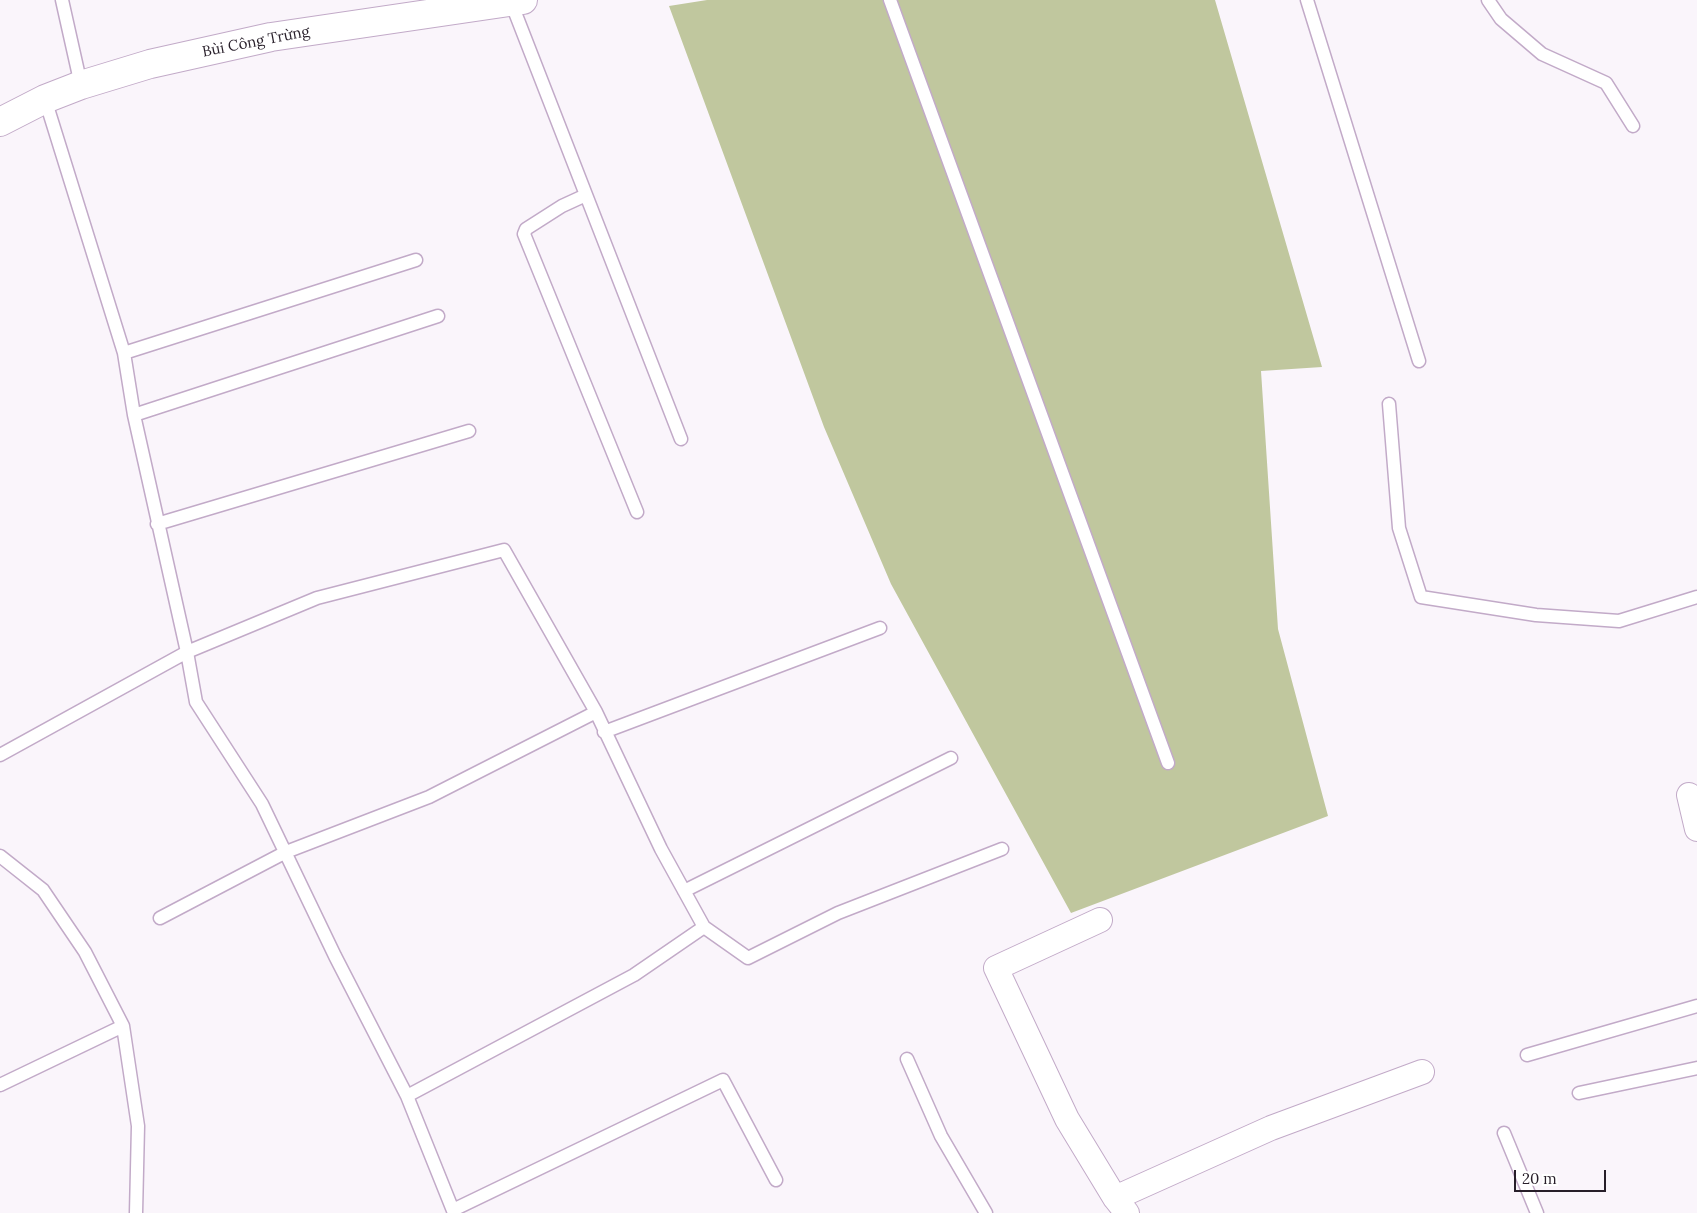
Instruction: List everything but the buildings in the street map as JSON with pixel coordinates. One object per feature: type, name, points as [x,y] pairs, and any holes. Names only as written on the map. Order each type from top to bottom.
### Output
[{"type":"street","name":"Bùi Công Trừng","points":[[0,122],[45,99],[81,85],[150,64],[271,37],[517,1]]},
{"type":"street","points":[[1689,795],[1697,829]]},
{"type":"street","points":[[1100,920],[996,968],[1067,1119],[1121,1206],[1271,1128],[1422,1072]]},
{"type":"lane","points":[[62,0],[81,85]]},
{"type":"lane","points":[[890,0],[1168,763]]},
{"type":"lane","points":[[1307,0],[1419,362]]},
{"type":"lane","points":[[1488,0],[1501,19],[1542,54],[1606,83],[1633,126]]},
{"type":"lane","points":[[517,1],[586,195],[681,439]]},
{"type":"lane","points":[[45,99],[124,354],[134,415],[187,652],[196,702],[262,804],[335,956],[408,1096],[454,1211],[723,1080],[776,1180]]},
{"type":"lane","points":[[586,195],[562,206],[526,229],[524,234],[637,512]]},
{"type":"lane","points":[[124,354],[416,260]]},
{"type":"lane","points":[[134,415],[438,316]]},
{"type":"lane","points":[[1389,404],[1398,528],[1421,597],[1536,615],[1619,621],[1697,597]]},
{"type":"lane","points":[[157,524],[469,431]]},
{"type":"lane","points":[[0,755],[187,652],[316,598],[504,550],[596,712],[661,849],[704,927],[748,958],[838,913],[1002,849]]},
{"type":"lane","points":[[604,732],[880,628]]},
{"type":"lane","points":[[160,918],[286,852],[428,797],[596,712]]},
{"type":"lane","points":[[684,891],[951,758]]},
{"type":"lane","points":[[0,856],[43,890],[85,952],[123,1026],[138,1126],[136,1213]]},
{"type":"lane","points":[[408,1096],[634,975],[704,927]]},
{"type":"lane","points":[[1526,1055],[1697,1006]]},
{"type":"lane","points":[[0,1085],[123,1026]]},
{"type":"lane","points":[[907,1059],[942,1136],[986,1213]]},
{"type":"lane","points":[[1579,1093],[1697,1068]]},
{"type":"lane","points":[[1504,1133],[1537,1213]]},
{"type":"green space","points":[[707,0],[1215,0],[1322,367],[1261,371],[1278,629],[1328,816],[1071,913],[891,584],[824,427],[669,6]]}]
